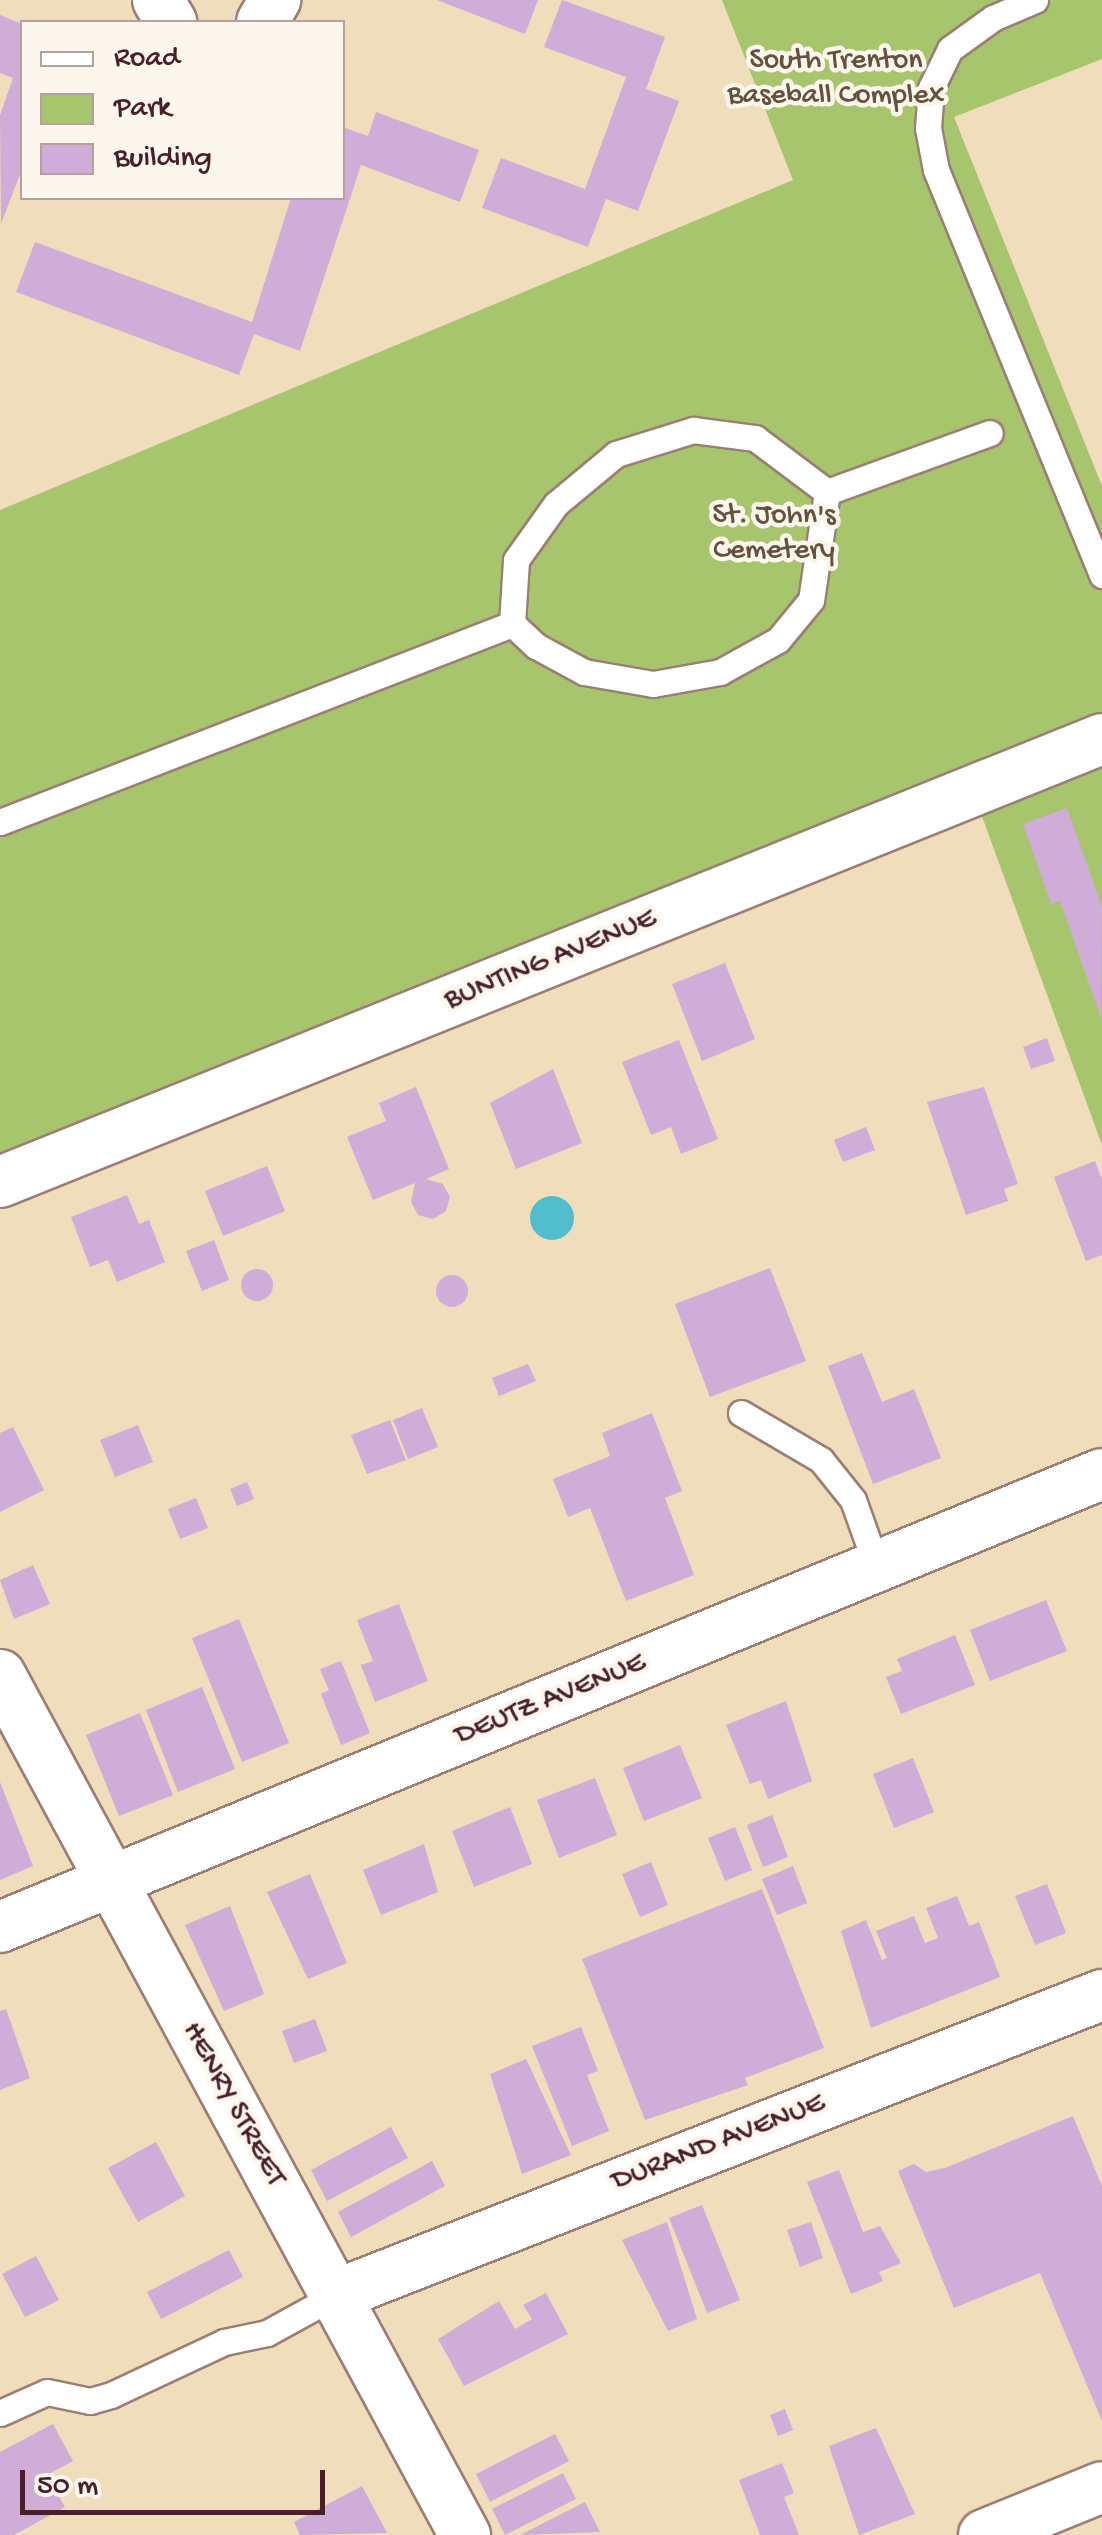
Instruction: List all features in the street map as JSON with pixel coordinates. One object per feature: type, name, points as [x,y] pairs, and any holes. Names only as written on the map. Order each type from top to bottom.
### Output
[{"type":"street","name":"BUNTING AVENUE","points":[[0,1182],[1102,739]]},
{"type":"street","name":"DEUTZ AVENUE","points":[[0,1927],[1102,1474]]},
{"type":"street","name":"HENRY STREET","points":[[0,1675],[465,2535]]},
{"type":"street","name":"DURAND AVENUE","points":[[336,2295],[1102,1995]]},
{"type":"street","points":[[984,2535],[1102,2487]]},
{"type":"lane","points":[[1035,0],[993,18],[950,48],[931,88],[928,128],[936,170],[1102,575]]},
{"type":"lane","points":[[512,624],[516,560],[556,504],[616,454],[693,430],[754,438],[827,492]]},
{"type":"lane","points":[[827,492],[990,432]]},
{"type":"lane","points":[[512,624],[584,672],[653,684],[720,672],[778,640],[811,600],[827,492]]},
{"type":"lane","points":[[0,822],[512,624]]},
{"type":"lane","points":[[742,1414],[822,1460],[853,1500],[877,1567]]},
{"type":"lane","points":[[0,2413],[48,2392],[90,2401],[111,2395],[224,2342],[267,2332],[336,2295]]},
{"type":"green space","name":"St. John's Cemetery","points":[[722,0],[1102,0],[1102,59],[954,117],[1102,486],[1102,1145],[976,800],[0,1191],[0,510],[793,180]]},
{"type":"water","points":[[552,1196],[568,1202],[574,1218],[568,1234],[552,1240],[536,1234],[530,1218],[536,1202]]},
{"type":"building","points":[[437,0],[538,0],[525,34]]},
{"type":"building","points":[[562,0],[665,37],[646,89],[679,101],[638,211],[606,199],[588,247],[482,208],[501,158],[585,189],[626,77],[544,47]]},
{"type":"building","points":[[0,15],[20,23],[20,174],[1,224],[0,115],[13,78],[0,73]]},
{"type":"building","points":[[376,112],[479,150],[460,202],[361,165],[300,351],[254,334],[239,375],[16,292],[35,242],[252,322],[290,200],[345,200],[345,128],[368,136]]},
{"type":"building","points":[[1067,808],[1102,907],[1101,1018],[1060,901],[1051,904],[1023,824]]},
{"type":"building","points":[[725,963],[755,1039],[702,1061],[672,984]]},
{"type":"building","points":[[1047,1038],[1055,1061],[1031,1069],[1023,1047]]},
{"type":"building","points":[[679,1040],[718,1139],[681,1154],[671,1127],[651,1135],[622,1062]]},
{"type":"building","points":[[553,1069],[582,1143],[516,1169],[490,1103]]},
{"type":"building","points":[[416,1087],[449,1169],[426,1179],[443,1184],[450,1197],[446,1211],[433,1219],[418,1215],[411,1202],[415,1183],[373,1200],[347,1137],[386,1121],[379,1103]]},
{"type":"building","points":[[984,1087],[1018,1184],[1004,1189],[1008,1201],[966,1215],[927,1102]]},
{"type":"building","points":[[866,1127],[875,1150],[843,1162],[834,1140]]},
{"type":"building","points":[[1095,1161],[1102,1179],[1102,1255],[1086,1261],[1054,1177]]},
{"type":"building","points":[[267,1166],[285,1211],[223,1236],[205,1191]]},
{"type":"building","points":[[127,1195],[139,1224],[149,1220],[165,1262],[117,1282],[108,1260],[90,1267],[71,1217]]},
{"type":"building","points":[[214,1240],[229,1280],[202,1291],[186,1251]]},
{"type":"building","points":[[770,1268],[806,1361],[710,1397],[675,1304]]},
{"type":"building","points":[[257,1269],[268,1274],[273,1285],[268,1296],[257,1301],[246,1296],[241,1285],[246,1274]]},
{"type":"building","points":[[452,1275],[463,1280],[468,1291],[463,1302],[452,1307],[441,1302],[436,1291],[441,1280]]},
{"type":"building","points":[[862,1353],[882,1402],[914,1389],[941,1458],[873,1484],[828,1366]]},
{"type":"building","points":[[528,1364],[536,1381],[499,1396],[492,1378]]},
{"type":"building","points":[[422,1408],[438,1447],[408,1459],[393,1420]]},
{"type":"building","points":[[652,1413],[682,1491],[665,1498],[694,1575],[626,1601],[590,1508],[568,1517],[553,1479],[610,1456],[602,1433]]},
{"type":"building","points":[[390,1420],[406,1460],[367,1474],[351,1435]]},
{"type":"building","points":[[138,1425],[153,1462],[115,1477],[100,1440]]},
{"type":"building","points":[[13,1427],[44,1490],[0,1512],[0,1433]]},
{"type":"building","points":[[247,1482],[254,1499],[237,1506],[230,1489]]},
{"type":"building","points":[[196,1498],[208,1528],[180,1539],[168,1509]]},
{"type":"building","points":[[33,1565],[50,1604],[14,1619],[0,1580]]},
{"type":"building","points":[[1046,1600],[1067,1651],[990,1681],[970,1630]]},
{"type":"building","points":[[399,1604],[428,1681],[375,1702],[361,1665],[373,1661],[357,1620]]},
{"type":"building","points":[[239,1619],[289,1743],[242,1762],[192,1638]]},
{"type":"building","points":[[955,1635],[975,1685],[901,1714],[886,1677],[902,1671],[897,1659]]},
{"type":"building","points":[[341,1661],[370,1733],[341,1745],[321,1694],[329,1690],[320,1669]]},
{"type":"building","points":[[202,1687],[235,1769],[178,1792],[146,1710]]},
{"type":"building","points":[[786,1701],[812,1781],[768,1799],[761,1780],[750,1784],[726,1725]]},
{"type":"building","points":[[140,1713],[173,1795],[119,1816],[86,1735]]},
{"type":"building","points":[[680,1745],[702,1798],[644,1821],[623,1768]]},
{"type":"building","points":[[913,1758],[934,1812],[894,1828],[873,1774]]},
{"type":"building","points":[[595,1778],[617,1835],[559,1858],[537,1800]]},
{"type":"building","points":[[0,1782],[33,1866],[0,1880]]},
{"type":"building","points":[[510,1807],[532,1864],[474,1887],[452,1831]]},
{"type":"building","points":[[772,1815],[788,1857],[763,1867],[747,1825]]},
{"type":"building","points":[[735,1827],[752,1870],[725,1881],[708,1838]]},
{"type":"building","points":[[424,1844],[438,1892],[381,1915],[363,1870]]},
{"type":"building","points":[[651,1862],[668,1905],[640,1917],[622,1874]]},
{"type":"building","points":[[793,1866],[807,1903],[777,1915],[762,1879]]},
{"type":"building","points":[[310,1874],[347,1963],[308,1979],[267,1892]]},
{"type":"building","points":[[1047,1884],[1066,1933],[1035,1945],[1015,1896]]},
{"type":"building","points":[[762,1889],[824,2048],[745,2078],[748,2085],[645,2120],[582,1959]]},
{"type":"building","points":[[957,1896],[969,1926],[979,1922],[1000,1977],[871,2028],[841,1931],[866,1920],[882,1960],[887,1958],[876,1931],[914,1916],[925,1943],[938,1938],[926,1908]]},
{"type":"building","points":[[230,1906],[264,1994],[224,2011],[185,1925]]},
{"type":"building","points":[[6,2009],[30,2078],[0,2090],[0,2011]]},
{"type":"building","points":[[315,2019],[327,2051],[294,2063],[282,2031]]},
{"type":"building","points":[[581,2027],[598,2071],[587,2075],[609,2131],[572,2146],[532,2046]]},
{"type":"building","points":[[526,2059],[571,2155],[522,2174],[490,2074]]},
{"type":"building","points":[[1073,2116],[1102,2186],[1102,2421],[1040,2273],[954,2308],[898,2171],[914,2164],[926,2172],[945,2168]]},
{"type":"building","points":[[391,2127],[408,2158],[327,2201],[311,2170]]},
{"type":"building","points":[[156,2142],[185,2196],[138,2222],[108,2168]]},
{"type":"building","points":[[432,2161],[445,2186],[351,2237],[338,2212]]},
{"type":"building","points":[[839,2170],[863,2232],[880,2226],[901,2263],[879,2272],[883,2281],[851,2294],[807,2182]]},
{"type":"building","points":[[702,2205],[740,2300],[707,2313],[669,2218]]},
{"type":"building","points":[[667,2222],[697,2319],[668,2331],[622,2240]]},
{"type":"building","points":[[811,2222],[823,2258],[800,2267],[787,2230]]},
{"type":"building","points":[[229,2250],[243,2277],[161,2319],[147,2292]]},
{"type":"building","points":[[36,2256],[59,2300],[25,2317],[2,2274]]},
{"type":"building","points":[[546,2293],[568,2334],[464,2386],[438,2339],[499,2301],[515,2329],[532,2319],[523,2305]]},
{"type":"building","points":[[785,2409],[793,2430],[778,2436],[770,2415]]},
{"type":"building","points":[[53,2424],[73,2461],[47,2475],[65,2507],[14,2535],[0,2535],[0,2452]]},
{"type":"building","points":[[876,2428],[915,2514],[859,2535],[829,2446]]},
{"type":"building","points":[[555,2434],[569,2461],[490,2502],[476,2474]]},
{"type":"building","points":[[782,2463],[794,2493],[784,2497],[799,2535],[760,2535],[739,2480]]},
{"type":"building","points":[[563,2473],[576,2499],[505,2535],[492,2509]]},
{"type":"building","points":[[362,2486],[387,2533],[300,2535],[294,2522]]},
{"type":"building","points":[[585,2502],[600,2532],[520,2535]]},
{"type":"park label","name":"South Trenton Baseball Complex","points":[[836,79]]}]
